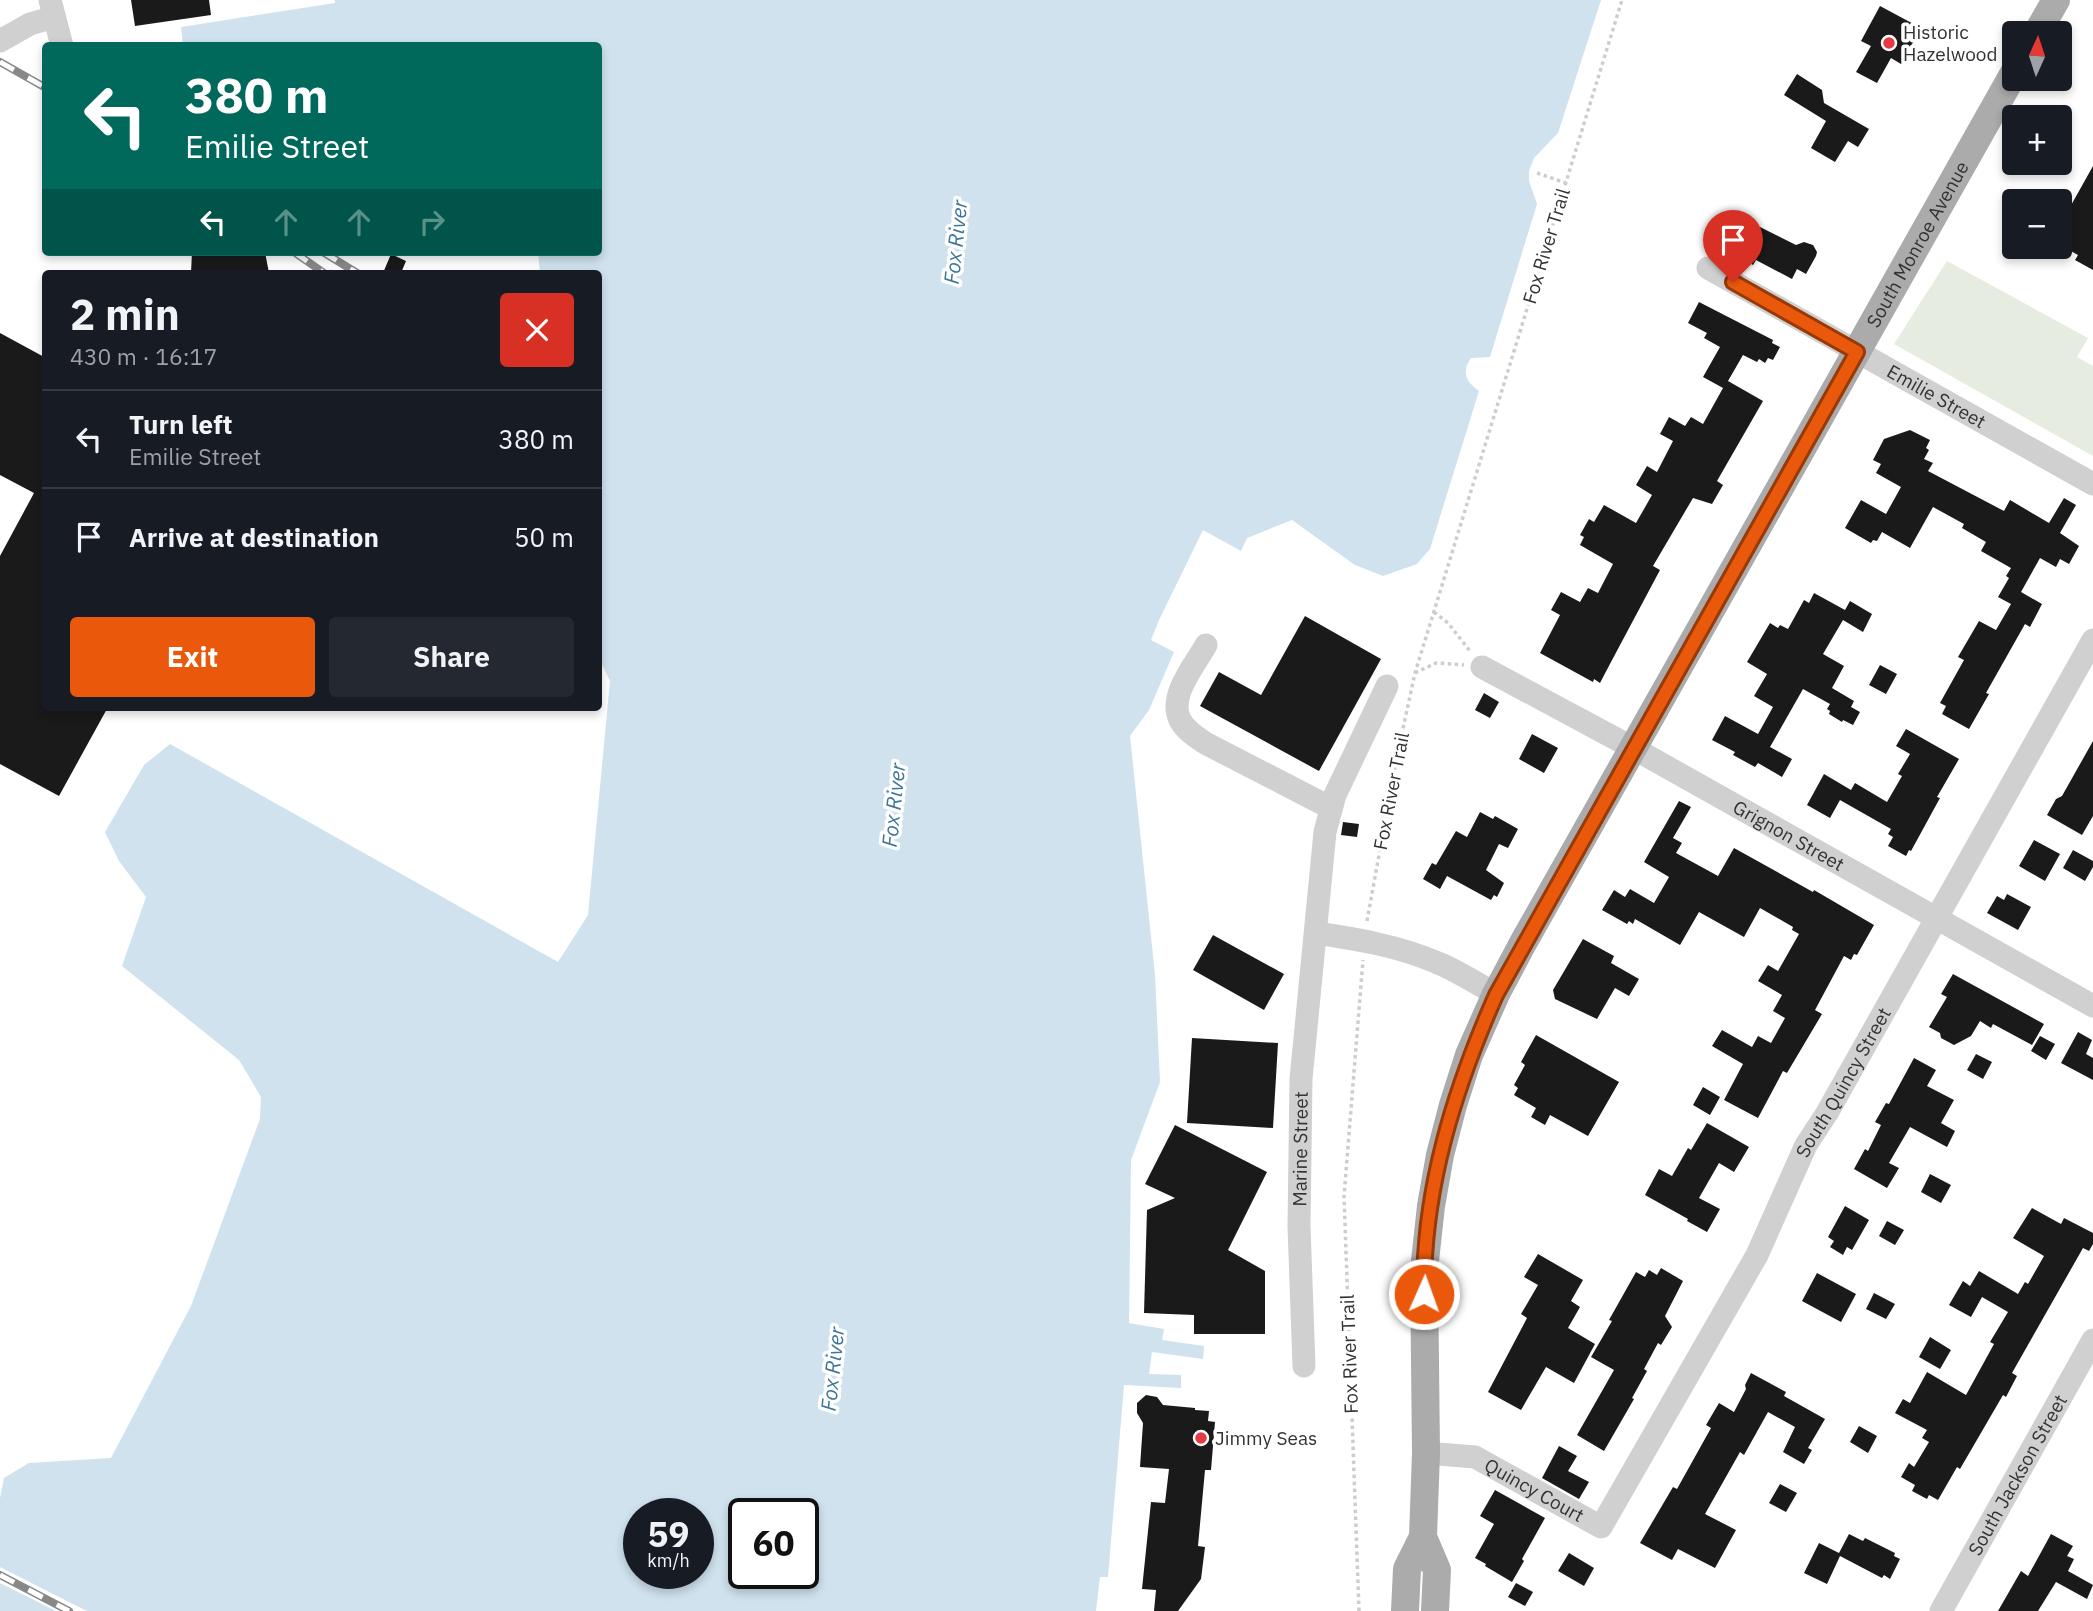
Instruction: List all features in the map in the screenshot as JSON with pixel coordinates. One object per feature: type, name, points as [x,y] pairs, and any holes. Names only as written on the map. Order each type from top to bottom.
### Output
[{"type":"main road","points":[[2044,21],[2056,0]]},
{"type":"main road","name":"South Monroe Avenue","points":[[1436,1611],[1437,1570],[1423,1537],[1426,1453],[1424,1270],[1440,1154],[1469,1055],[1496,995],[1633,748],[2004,91]]},
{"type":"main road","name":"South Monroe Avenue","points":[[1405,1611],[1406,1569],[1423,1537]]},
{"type":"street","points":[[0,41],[52,8],[61,42]]},
{"type":"street","name":"Emilie Street","points":[[1709,268],[2093,484]]},
{"type":"street","name":"South Quincy Street","points":[[1601,1527],[1757,1255],[1806,1146],[2093,640]]},
{"type":"street","points":[[1206,645],[1180,692],[1177,703],[1180,720],[1205,743],[1331,808]]},
{"type":"street","name":"Grignon Street","points":[[1482,667],[1633,748],[2093,1006]]},
{"type":"street","name":"Marine Street","points":[[1304,1366],[1299,1226],[1301,1079],[1325,832],[1335,794],[1387,686]]},
{"type":"street","points":[[1316,933],[1410,952],[1439,963],[1496,995]]},
{"type":"street","name":"South Jackson Street","points":[[1941,1611],[2093,1340]]},
{"type":"street","name":"Quincy Court","points":[[1426,1453],[1475,1457],[1601,1527]]},
{"type":"path","name":"Fox River Trail","points":[[1359,1611],[1344,1196],[1368,916],[1415,673],[1622,0]]},
{"type":"path","points":[[1537,173],[1566,183]]},
{"type":"path","points":[[1434,612],[1448,623],[1482,667]]},
{"type":"path","points":[[1415,673],[1436,663],[1482,667]]},
{"type":"shaded area","points":[[1947,261],[2088,338],[2077,357],[2093,366],[2093,456],[1894,344]]},
{"type":"water","name":"Fox River","points":[[335,0],[1601,0],[1558,133],[1534,158],[1529,171],[1529,181],[1537,204],[1490,357],[1471,358],[1466,368],[1468,380],[1479,391],[1430,549],[1417,564],[1383,576],[1355,565],[1292,520],[1247,538],[1241,551],[1203,530],[1151,640],[1174,652],[1149,710],[1130,736],[1155,975],[1160,1082],[1131,1160],[1129,1323],[1164,1329],[1162,1340],[1204,1346],[1203,1359],[1152,1352],[1149,1374],[1181,1375],[1181,1388],[1124,1385],[1108,1577],[1100,1577],[1096,1611],[0,1611],[0,1498],[4,1478],[29,1463],[111,1458],[191,1306],[260,1119],[261,1097],[239,1060],[122,966],[146,897],[119,861],[105,832],[144,765],[170,744],[558,962],[588,915],[610,681],[602,664],[602,270],[540,270],[538,256],[602,256],[602,42],[183,42],[181,27],[335,3]]},
{"type":"pier","points":[[0,1567],[87,1611],[56,1611],[0,1583]]},
{"type":"building","points":[[131,0],[209,0],[211,15],[135,26]]},
{"type":"building","name":"Historic Hazelwood","points":[[1880,6],[1921,28],[1901,64],[1891,58],[1877,83],[1856,72],[1871,46],[1861,41]]},
{"type":"building","points":[[1797,74],[1822,90],[1824,103],[1869,129],[1858,147],[1848,141],[1835,162],[1811,148],[1826,121],[1784,95]]},
{"type":"building","points":[[2093,166],[2093,270],[2075,260],[2078,255],[2072,252],[2072,204]]},
{"type":"building","points":[[1728,211],[1796,245],[1804,242],[1813,245],[1817,252],[1806,274],[1797,269],[1792,279],[1756,260],[1753,265],[1739,257],[1743,250],[1715,235]]},
{"type":"building","points":[[192,256],[266,256],[268,270],[191,270]]},
{"type":"building","points":[[390,256],[406,261],[402,270],[384,270]]},
{"type":"building","points":[[1699,302],[1773,340],[1772,343],[1780,347],[1773,360],[1768,358],[1765,363],[1743,355],[1728,381],[1763,401],[1717,481],[1723,485],[1712,504],[1693,498],[1653,566],[1660,570],[1600,683],[1594,679],[1593,682],[1540,653],[1560,615],[1551,610],[1561,592],[1580,602],[1588,588],[1598,593],[1613,564],[1580,545],[1584,537],[1580,535],[1589,519],[1594,522],[1604,505],[1636,523],[1652,495],[1636,485],[1647,466],[1657,472],[1673,441],[1660,434],[1669,417],[1685,426],[1691,417],[1703,424],[1723,388],[1703,377],[1720,347],[1704,338],[1707,333],[1688,323]]},
{"type":"building","points":[[0,333],[42,356],[42,711],[106,711],[59,796],[0,764],[0,556],[34,493],[0,475]]},
{"type":"building","points":[[1910,430],[1930,440],[1924,459],[1933,463],[1928,471],[2004,511],[2010,500],[2049,523],[2064,498],[2076,505],[2060,533],[2079,546],[2069,564],[2060,559],[2056,567],[2040,558],[2021,592],[2042,604],[2030,627],[2025,624],[1969,729],[1942,714],[1946,706],[1940,703],[1964,660],[1958,657],[1979,621],[1996,630],[2011,604],[1998,597],[2009,578],[2006,576],[2011,568],[1981,551],[1986,542],[1962,528],[1964,524],[1933,507],[1910,548],[1882,532],[1877,541],[1873,540],[1871,543],[1845,528],[1861,500],[1886,514],[1901,487],[1876,473],[1881,464],[1873,460],[1884,439]]},
{"type":"building","points":[[1814,593],[1845,610],[1850,601],[1872,614],[1863,632],[1843,620],[1823,654],[1844,666],[1832,688],[1854,701],[1851,707],[1860,712],[1853,725],[1843,720],[1842,722],[1829,714],[1827,709],[1830,704],[1803,689],[1770,747],[1792,759],[1782,777],[1758,763],[1755,767],[1712,740],[1725,716],[1758,734],[1773,707],[1754,696],[1767,674],[1747,662],[1770,623],[1778,628],[1780,625],[1788,629],[1804,600],[1809,603]]},
{"type":"building","points":[[1305,616],[1381,659],[1319,771],[1200,706],[1219,672],[1261,695]]},
{"type":"building","points":[[1880,665],[1897,674],[1886,694],[1869,685]]},
{"type":"building","points":[[1484,693],[1499,702],[1490,718],[1475,710]]},
{"type":"building","points":[[1906,729],[1959,759],[1906,856],[1888,846],[1893,837],[1888,834],[1891,829],[1840,800],[1830,818],[1807,805],[1824,774],[1851,790],[1855,783],[1887,802],[1902,776],[1898,774],[1910,754],[1896,746]]},
{"type":"building","points":[[1532,734],[1558,748],[1544,773],[1519,759]]},
{"type":"building","points":[[2093,741],[2093,816],[2082,835],[2047,815],[2056,799],[2062,796]]},
{"type":"building","points":[[1679,801],[1691,807],[1673,838],[1682,843],[1676,853],[1718,876],[1734,848],[1874,925],[1857,955],[1854,954],[1851,960],[1844,956],[1815,1010],[1822,1014],[1787,1073],[1783,1071],[1758,1118],[1724,1100],[1743,1064],[1712,1046],[1722,1030],[1752,1047],[1758,1036],[1771,1043],[1785,1018],[1773,1011],[1782,995],[1758,981],[1768,965],[1778,971],[1799,934],[1792,930],[1793,927],[1760,908],[1744,937],[1699,912],[1680,945],[1635,919],[1633,924],[1629,921],[1627,924],[1602,910],[1614,890],[1625,897],[1630,889],[1654,903],[1669,877],[1644,862]]},
{"type":"building","points":[[1480,812],[1493,819],[1495,816],[1518,829],[1508,848],[1499,844],[1486,870],[1504,883],[1497,897],[1494,895],[1491,900],[1447,876],[1440,889],[1423,879],[1432,863],[1436,865],[1456,831],[1467,837]]},
{"type":"building","points":[[1343,822],[1359,824],[1357,837],[1341,835]]},
{"type":"building","points":[[2034,840],[2060,854],[2045,881],[2019,866]]},
{"type":"building","points":[[2073,850],[2093,861],[2093,867],[2085,881],[2063,868]]},
{"type":"building","points":[[2007,894],[2031,907],[2018,930],[1987,913],[1997,896],[2004,900]]},
{"type":"building","points":[[1213,935],[1284,974],[1264,1010],[1193,970]]},
{"type":"building","points":[[1583,939],[1614,956],[1611,963],[1639,979],[1629,996],[1615,988],[1597,1019],[1555,999],[1553,990]]},
{"type":"building","points":[[1953,974],[2044,1024],[2032,1045],[1993,1024],[1991,1028],[1980,1021],[1971,1036],[1954,1045],[1941,1038],[1940,1033],[1929,1027],[1947,997],[1941,994]]},
{"type":"building","points":[[2078,1032],[2092,1040],[2086,1054],[2093,1058],[2093,1080],[2061,1063]]},
{"type":"building","points":[[1536,1035],[1619,1082],[1588,1136],[1550,1115],[1545,1125],[1531,1117],[1536,1108],[1514,1095],[1518,1088],[1514,1085],[1525,1065],[1521,1062]]},
{"type":"building","points":[[2040,1036],[2055,1044],[2046,1060],[2031,1051]]},
{"type":"building","points":[[1192,1038],[1278,1043],[1273,1128],[1187,1123]]},
{"type":"building","points":[[1976,1054],[1992,1062],[1983,1079],[1967,1070]]},
{"type":"building","points":[[1914,1058],[1936,1070],[1927,1086],[1954,1100],[1941,1123],[1955,1131],[1947,1147],[1910,1127],[1889,1163],[1899,1168],[1887,1188],[1854,1169],[1865,1149],[1868,1151],[1881,1125],[1875,1122],[1886,1103],[1889,1104]]},
{"type":"building","points":[[1703,1087],[1720,1097],[1710,1115],[1693,1105]]},
{"type":"building","points":[[1707,1123],[1749,1147],[1734,1172],[1719,1163],[1699,1198],[1720,1209],[1707,1232],[1645,1195],[1659,1169],[1672,1176]]},
{"type":"building","points":[[1175,1125],[1267,1172],[1228,1250],[1265,1271],[1265,1334],[1194,1334],[1194,1315],[1144,1313],[1147,1210],[1175,1198],[1145,1184]]},
{"type":"building","points":[[1930,1174],[1951,1185],[1941,1203],[1921,1192]]},
{"type":"building","points":[[1845,1206],[1869,1220],[1852,1250],[1847,1247],[1843,1255],[1830,1247],[1834,1241],[1828,1237]]},
{"type":"building","points":[[2032,1208],[2061,1224],[2064,1218],[2093,1233],[2093,1244],[2089,1251],[2083,1248],[2012,1373],[2017,1376],[2006,1397],[2003,1395],[1960,1469],[1957,1467],[1938,1500],[1929,1495],[1927,1499],[1912,1491],[1915,1485],[1901,1477],[1909,1463],[1914,1467],[1929,1442],[1922,1438],[1927,1430],[1895,1413],[1903,1399],[1910,1403],[1927,1372],[1966,1395],[1994,1344],[1990,1342],[2008,1312],[1982,1297],[1971,1317],[1949,1305],[1963,1281],[1970,1286],[1979,1271],[2018,1294],[2025,1282],[2028,1284],[2044,1256],[2013,1238]]},
{"type":"building","points":[[1887,1221],[1904,1230],[1895,1245],[1879,1236]]},
{"type":"building","points":[[1538,1254],[1583,1280],[1571,1301],[1580,1307],[1568,1328],[1595,1344],[1574,1383],[1546,1367],[1521,1410],[1488,1392],[1527,1318],[1521,1314],[1538,1285],[1524,1277]]},
{"type":"building","points":[[1661,1268],[1683,1281],[1665,1316],[1672,1327],[1661,1345],[1658,1343],[1644,1369],[1647,1371],[1632,1398],[1634,1399],[1604,1451],[1577,1435],[1614,1370],[1591,1357],[1636,1272],[1645,1277],[1649,1270],[1657,1275]]},
{"type":"building","points":[[1817,1273],[1856,1294],[1841,1322],[1802,1301]]},
{"type":"building","points":[[1874,1293],[1895,1304],[1886,1319],[1866,1309]]},
{"type":"building","points":[[1930,1337],[1951,1350],[1940,1369],[1919,1357]]},
{"type":"building","points":[[1751,1373],[1786,1392],[1784,1396],[1825,1419],[1808,1448],[1812,1450],[1804,1464],[1783,1452],[1795,1427],[1768,1412],[1744,1455],[1740,1452],[1705,1514],[1736,1530],[1715,1568],[1678,1549],[1672,1560],[1640,1543],[1673,1487],[1677,1489],[1711,1428],[1706,1425],[1719,1403],[1734,1412]]},
{"type":"building","points":[[1146,1395],[1157,1397],[1163,1405],[1209,1411],[1208,1421],[1215,1422],[1211,1470],[1205,1470],[1198,1546],[1205,1547],[1201,1579],[1178,1611],[1154,1611],[1156,1590],[1142,1589],[1151,1502],[1165,1503],[1169,1469],[1140,1467],[1143,1423],[1137,1413],[1137,1403]]},
{"type":"building","points":[[1859,1426],[1877,1436],[1868,1453],[1850,1442]]},
{"type":"building","points":[[1559,1446],[1577,1456],[1568,1471],[1589,1482],[1579,1499],[1542,1478]]},
{"type":"building","points":[[1780,1484],[1797,1493],[1786,1512],[1769,1503]]},
{"type":"building","points":[[1495,1490],[1545,1518],[1512,1582],[1475,1558],[1494,1524],[1480,1516]]},
{"type":"building","points":[[1849,1534],[1863,1541],[1865,1538],[1895,1553],[1894,1556],[1900,1559],[1890,1579],[1884,1575],[1882,1578],[1840,1556],[1827,1584],[1804,1573],[1819,1543],[1839,1553]]},
{"type":"building","points":[[2051,1534],[2073,1546],[2067,1556],[2074,1559],[2068,1571],[2093,1585],[2087,1599],[2056,1582],[2038,1611],[1998,1611],[2021,1571],[2028,1576]]},
{"type":"building","points":[[1569,1553],[1594,1568],[1584,1586],[1558,1571]]},
{"type":"building","points":[[1516,1583],[1533,1592],[1525,1606],[1508,1597]]},
{"type":"railway","points":[[0,62],[42,86]]},
{"type":"railway","points":[[300,256],[320,270]]},
{"type":"railway","points":[[329,256],[352,270]]},
{"type":"railway","points":[[0,1575],[69,1611]]},
{"type":"place","name":"Historic Hazelwood","points":[[1889,43]]},
{"type":"place","name":"Jimmy Seas","points":[[1201,1438]]},
{"type":"route","points":[[1424,1294],[1431,1206],[1440,1154],[1469,1055],[1496,995],[1857,352],[1733,282]]}]
